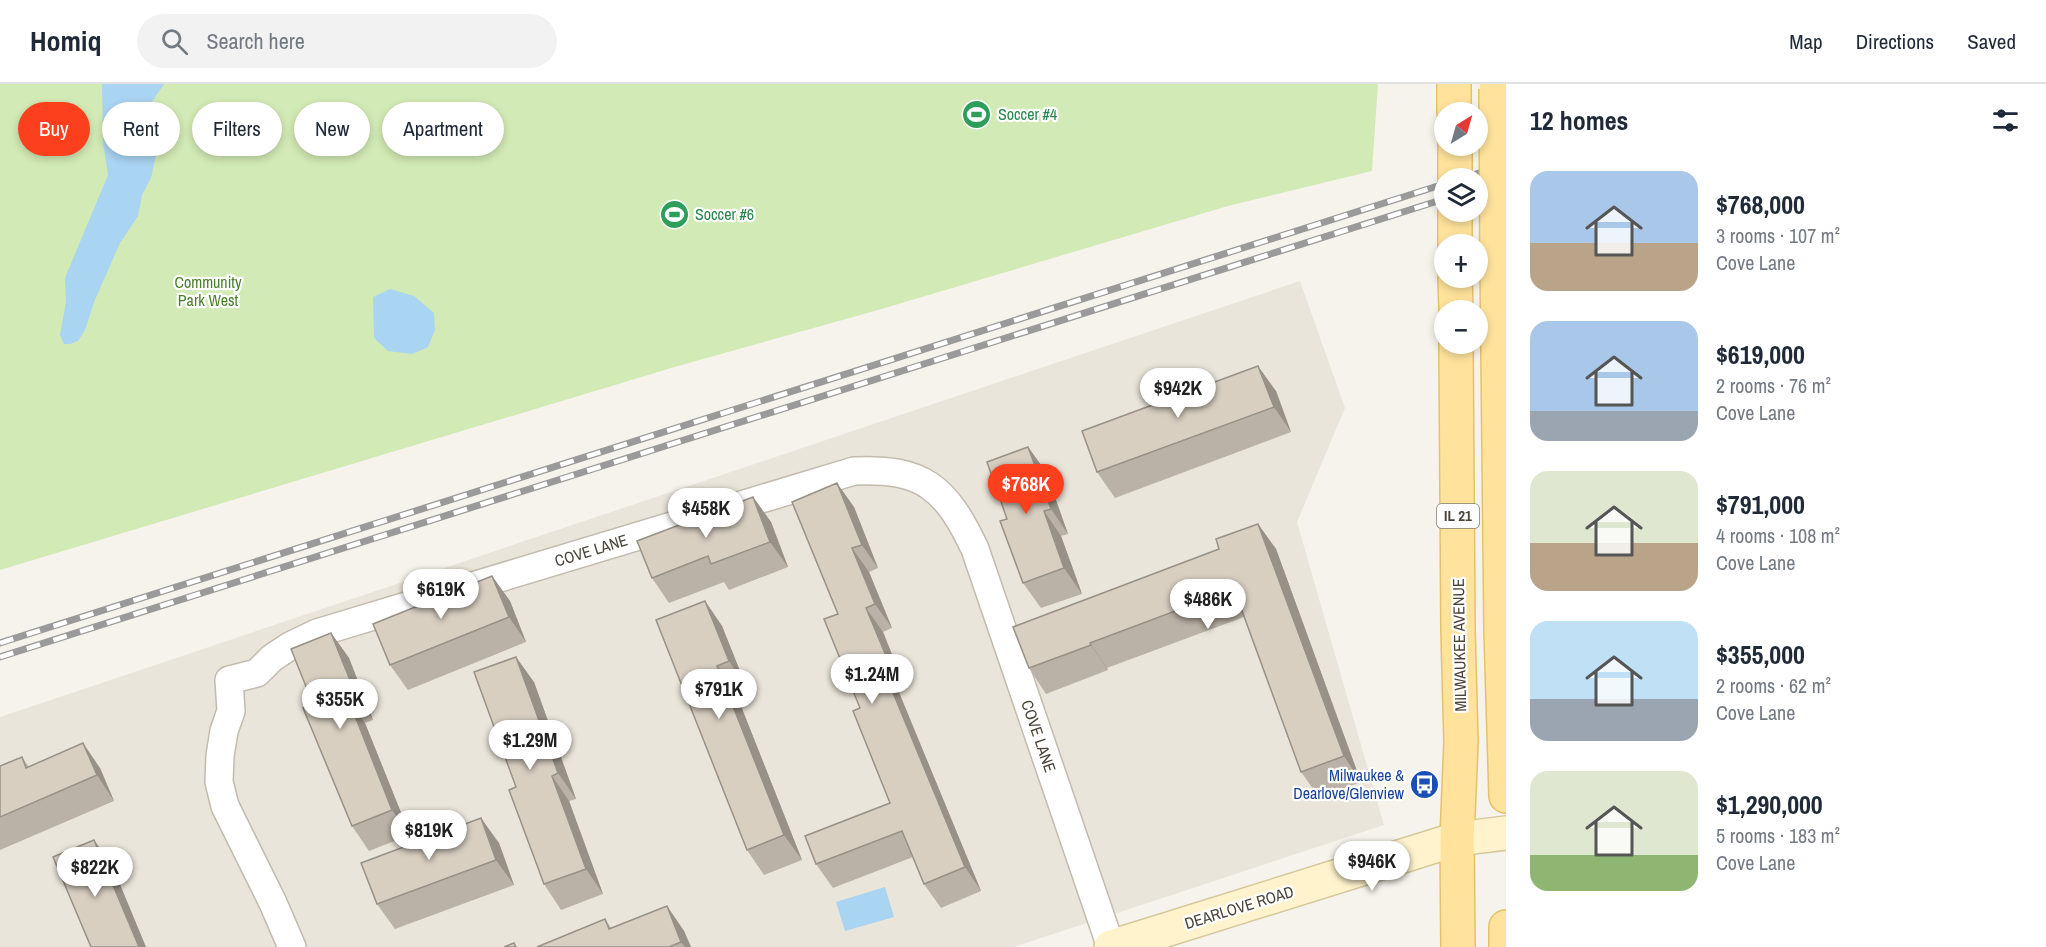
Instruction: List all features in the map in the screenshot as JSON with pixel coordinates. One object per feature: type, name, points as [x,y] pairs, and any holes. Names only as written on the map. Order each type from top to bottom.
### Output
[{"type":"main road","name":"IL 21","points":[[1496,86],[1501,630],[1506,796]]},
{"type":"main road","name":"MILWAUKEE AVENUE","points":[[1456,354],[1461,742],[1457,839],[1458,947]]},
{"type":"main road","name":"DEARLOVE ROAD","points":[[1111,947],[1457,839],[1506,833]]},
{"type":"main road","points":[[1506,927],[1506,947]]},
{"type":"street","name":"COVE LANE","points":[[292,947],[225,806],[219,782],[222,739],[231,711],[229,680],[257,673],[272,658],[290,646],[317,633],[854,471],[873,470],[898,472],[915,478],[947,500],[960,519],[975,549],[1111,947]]},
{"type":"shaded area","points":[[1300,281],[1345,408],[1297,522],[1384,825],[1014,947],[0,947],[0,717]]},
{"type":"green space","name":"Community Park West","points":[[0,84],[1378,84],[1372,171],[1228,206],[878,310],[678,366],[0,570]]},
{"type":"water","points":[[102,84],[164,84],[152,102],[102,102]]},
{"type":"water","points":[[105,156],[156,156],[151,178],[142,195],[138,216],[120,243],[94,302],[85,330],[78,341],[64,344],[60,335],[66,302],[65,278],[108,175]]},
{"type":"water","points":[[390,289],[414,296],[434,313],[435,330],[428,347],[412,354],[388,351],[374,338],[373,297]]},
{"type":"water","points":[[885,887],[894,917],[845,931],[836,902]]},
{"type":"building","points":[[1258,366],[1274,407],[1097,472],[1082,431]]},
{"type":"building","points":[[1028,447],[1051,509],[1044,511],[1064,568],[1023,583],[1000,521],[1007,519],[987,462]]},
{"type":"building","points":[[837,483],[862,545],[852,548],[875,604],[866,608],[889,663],[882,666],[965,867],[924,884],[902,831],[816,864],[805,836],[890,803],[853,711],[860,708],[824,619],[838,614],[792,502]]},
{"type":"building","points":[[753,497],[770,542],[711,564],[708,556],[652,578],[637,541]]},
{"type":"building","points":[[1258,524],[1344,756],[1301,772],[1234,589],[1029,668],[1013,627],[1219,549],[1216,539]]},
{"type":"building","points":[[492,576],[509,617],[390,665],[373,624]]},
{"type":"building","points":[[705,601],[729,661],[717,666],[784,835],[747,850],[656,620]]},
{"type":"building","points":[[331,633],[356,695],[348,698],[392,810],[352,826],[303,708],[313,704],[291,649]]},
{"type":"building","points":[[516,657],[558,773],[552,776],[586,869],[544,884],[509,790],[516,787],[474,672]]},
{"type":"building","points":[[83,743],[97,775],[0,817],[0,766],[22,757],[26,768]]},
{"type":"building","points":[[481,818],[496,860],[377,904],[361,863]]},
{"type":"building","points":[[94,840],[139,947],[91,947],[53,857]]},
{"type":"building","points":[[667,906],[681,942],[669,947],[537,947],[605,919],[609,929]]},
{"type":"building","points":[[514,943],[516,947],[504,947]]},
{"type":"railway","points":[[1488,170],[1506,165]]},
{"type":"railway","points":[[1488,185],[1506,179]]},
{"type":"railway","points":[[0,643],[1434,187]]},
{"type":"railway","points":[[0,657],[1434,202]]},
{"type":"place","name":"Soccer #4","points":[[977,114]]},
{"type":"place","name":"Soccer #6","points":[[674,214]]},
{"type":"place","name":"Milwaukee & Dearlove/Glenview","points":[[1425,784]]}]
